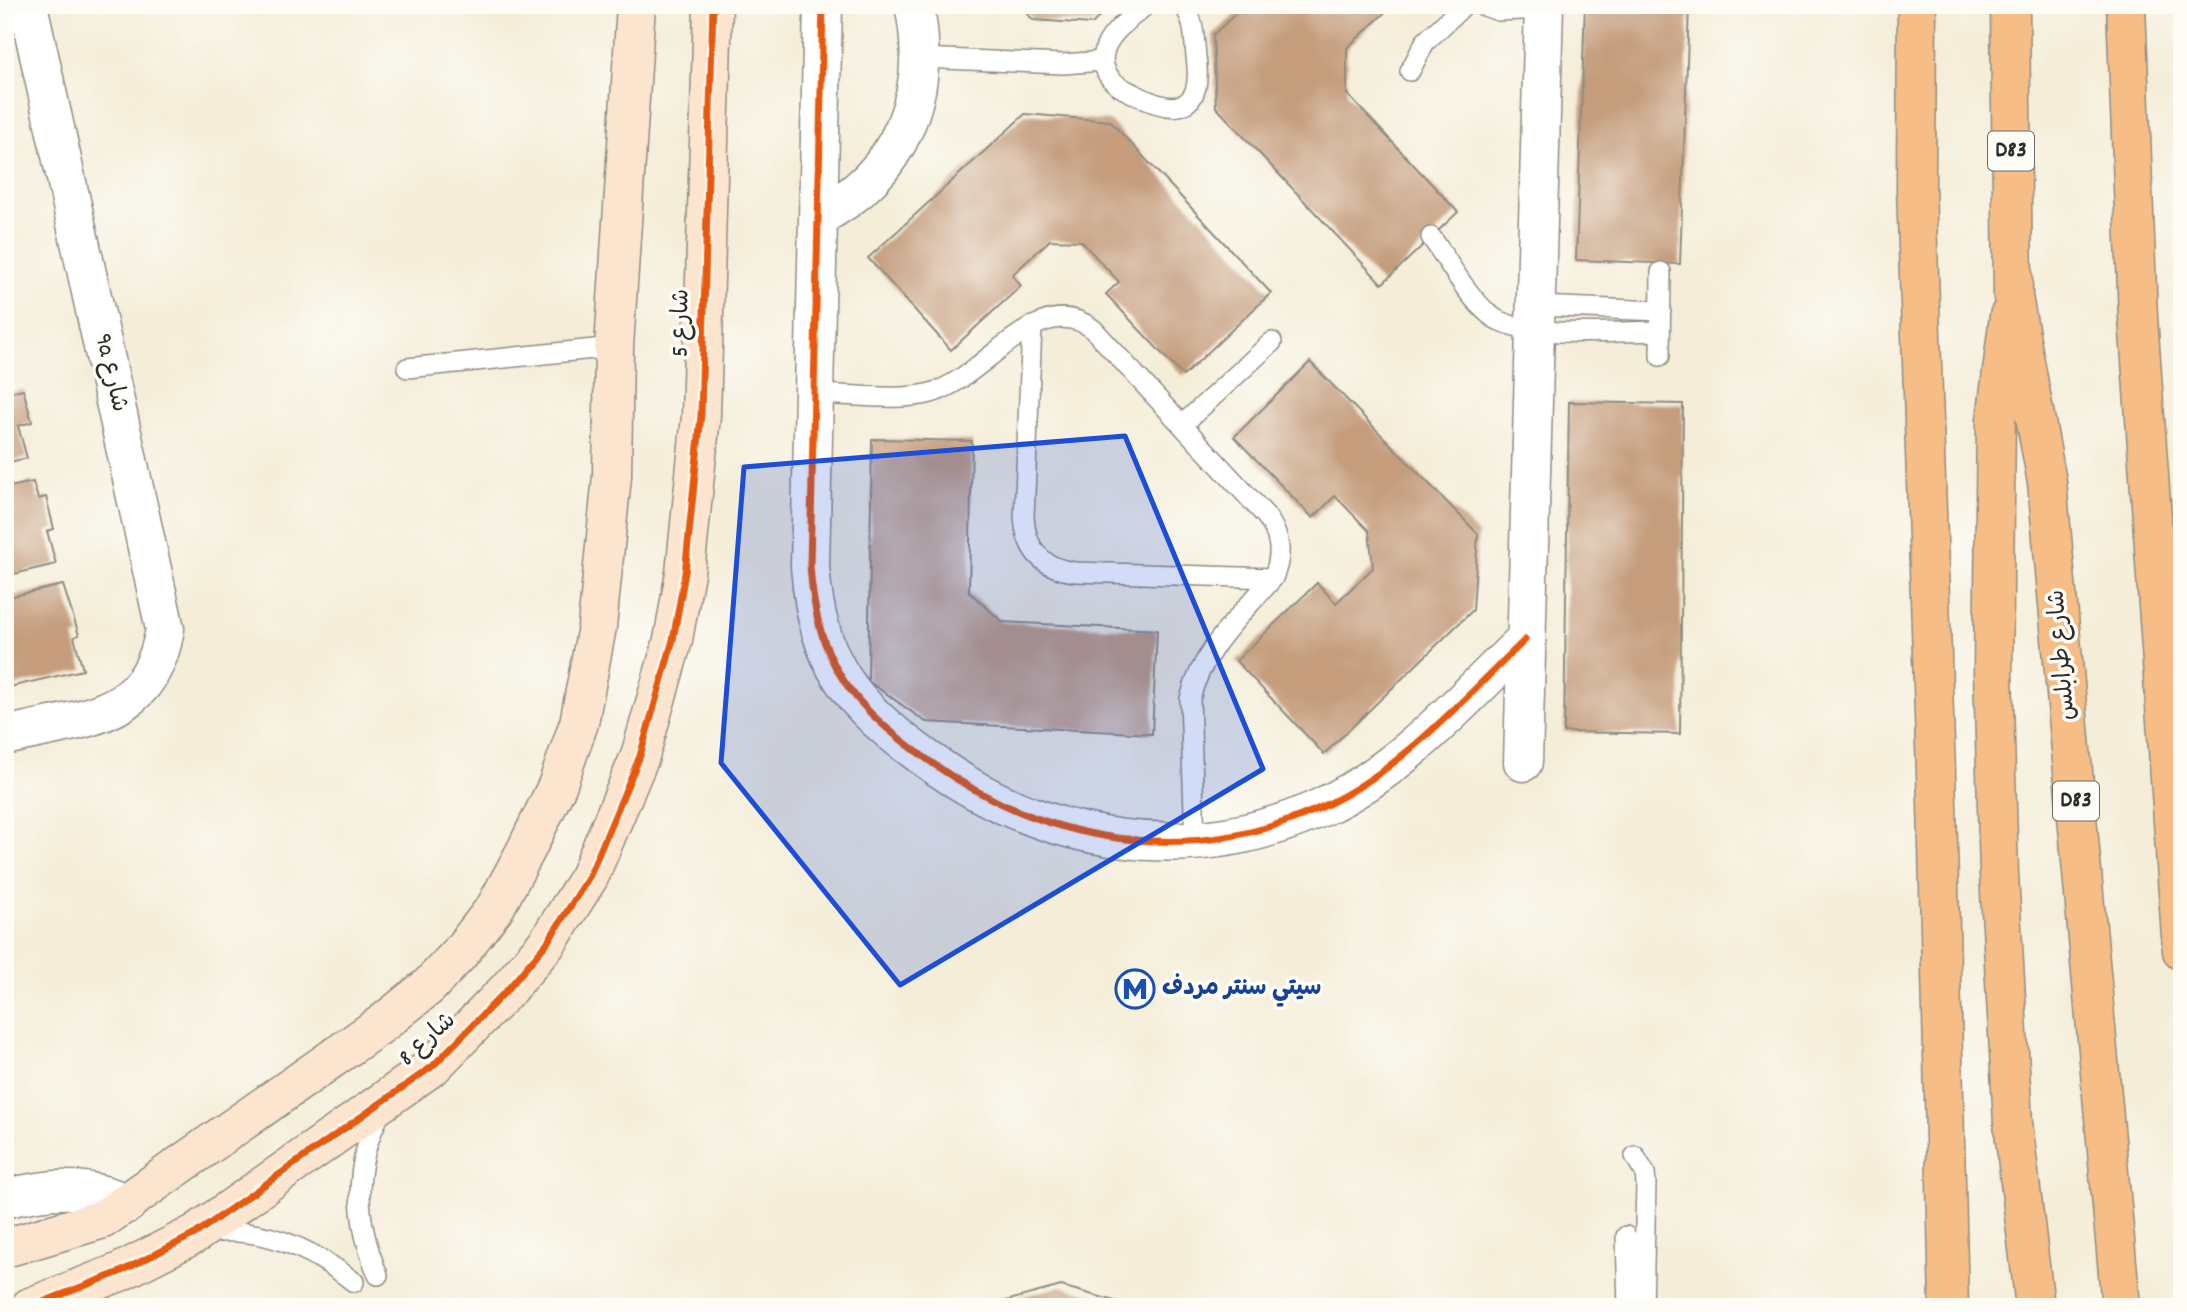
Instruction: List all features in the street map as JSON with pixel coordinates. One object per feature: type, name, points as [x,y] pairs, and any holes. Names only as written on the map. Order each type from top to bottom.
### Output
[{"type":"highway","points":[[1917,5],[1916,188],[1937,789],[1949,1307]]},
{"type":"highway","name":"شارع طرابلس","points":[[2010,5],[2013,297],[2048,482],[2121,1307]]},
{"type":"highway","points":[[2126,5],[2138,317],[2182,951]]},
{"type":"highway","points":[[2013,297],[1996,419],[1993,671],[1999,874],[2013,1123],[2035,1307]]},
{"type":"street","name":"9a شارع","points":[[5,736],[100,713],[126,702],[148,682],[161,657],[166,629],[28,5]]},
{"type":"street","points":[[614,346],[636,5]]},
{"type":"street","name":"شارع 5","points":[[673,640],[694,500],[701,416],[701,337],[713,5]]},
{"type":"street","points":[[822,5],[813,394],[812,598],[830,657],[865,710],[888,731],[964,786],[1037,820],[1115,838],[1195,840],[1239,834],[1281,823],[1322,807],[1361,786],[1397,761],[1525,640]]},
{"type":"street","points":[[819,216],[862,188],[893,150],[911,111],[921,58],[914,5]]},
{"type":"street","points":[[1523,762],[1544,7]]},
{"type":"street","name":"شارع 8","points":[[5,1248],[103,1219],[127,1204],[383,1023],[429,986],[459,954],[496,906],[557,786],[579,723],[597,627],[612,476],[614,346]]},
{"type":"street","name":"شارع 8","points":[[30,1307],[120,1272],[195,1234],[433,1066],[508,989],[547,943],[589,877],[640,756],[673,640]]},
{"type":"street","points":[[5,1199],[28,1192],[76,1189],[108,1194],[127,1204]]},
{"type":"lane","points":[[1146,5],[1108,43],[1103,61],[1106,72],[1121,87],[1159,106],[1171,108],[1183,106],[1192,98],[1198,75],[1191,16],[1182,5]]},
{"type":"lane","points":[[1410,71],[1430,36],[1464,5]]},
{"type":"lane","points":[[1481,5],[1498,11],[1544,7]]},
{"type":"lane","points":[[921,58],[1063,64],[1103,61]]},
{"type":"lane","points":[[1430,237],[1490,316],[1520,330],[1537,318],[1660,321]]},
{"type":"lane","points":[[1660,356],[1661,272]]},
{"type":"lane","points":[[813,394],[914,396],[930,393],[962,379],[1032,326],[1056,316],[1082,321],[1182,425],[1274,527],[1281,553],[1273,578],[1206,656],[1196,676],[1189,722],[1195,840]]},
{"type":"lane","points":[[1032,326],[1024,517],[1029,545],[1037,556],[1047,565],[1075,572],[1273,578]]},
{"type":"lane","points":[[1182,425],[1272,342]]},
{"type":"lane","points":[[407,368],[614,346]]},
{"type":"lane","points":[[378,1275],[366,1247],[359,1186],[367,1146],[387,1100]]},
{"type":"lane","points":[[1635,1156],[1645,1173],[1646,1184],[1643,1307]]},
{"type":"lane","points":[[195,1234],[244,1232],[280,1240],[314,1254],[354,1282]]},
{"type":"lane","points":[[1626,1236],[1628,1307]]},
{"type":"highlighted area","points":[[1125,436],[1263,769],[900,985],[721,763],[744,467]]},
{"type":"building","points":[[1020,5],[1111,5],[1092,24],[1033,20]]},
{"type":"building","points":[[1245,5],[1393,5],[1347,48],[1347,94],[1458,212],[1382,284],[1216,107],[1213,35]]},
{"type":"building","points":[[1585,5],[1689,5],[1680,264],[1576,260]]},
{"type":"building","points":[[1025,114],[1110,121],[1271,293],[1183,376],[1106,294],[1119,282],[1081,241],[1050,240],[1012,275],[1021,286],[951,350],[868,258]]},
{"type":"building","points":[[1310,362],[1478,534],[1473,610],[1324,754],[1236,661],[1317,583],[1336,603],[1373,568],[1369,531],[1335,496],[1313,518],[1234,437]]},
{"type":"building","points":[[5,374],[11,392],[23,389],[32,422],[18,426],[27,458],[5,463]]},
{"type":"building","points":[[1569,402],[1683,404],[1680,734],[1564,732]]},
{"type":"building","points":[[872,439],[972,441],[969,592],[1003,622],[1157,630],[1152,734],[926,722],[868,681]]},
{"type":"building","points":[[33,482],[38,499],[46,497],[54,529],[47,531],[56,564],[5,576],[5,488]]},
{"type":"building","points":[[63,585],[79,635],[74,637],[83,670],[5,688],[5,598]]},
{"type":"building","points":[[1061,1286],[1122,1303],[1123,1307],[983,1307]]},
{"type":"cycle path","points":[[30,1307],[120,1272],[195,1234],[433,1066],[508,989],[547,943],[589,877],[640,756],[673,640],[685,573],[701,416],[713,5]]},
{"type":"cycle path","points":[[823,5],[810,566],[814,600],[830,656],[843,679],[878,720],[928,760],[973,789],[1020,812],[1069,828],[1119,838],[1169,842],[1221,838],[1272,826],[1322,807],[1379,774],[1430,732],[1525,640]]},
{"type":"place","name":"سيتي سنتر مردف","points":[[1135,989]]}]
